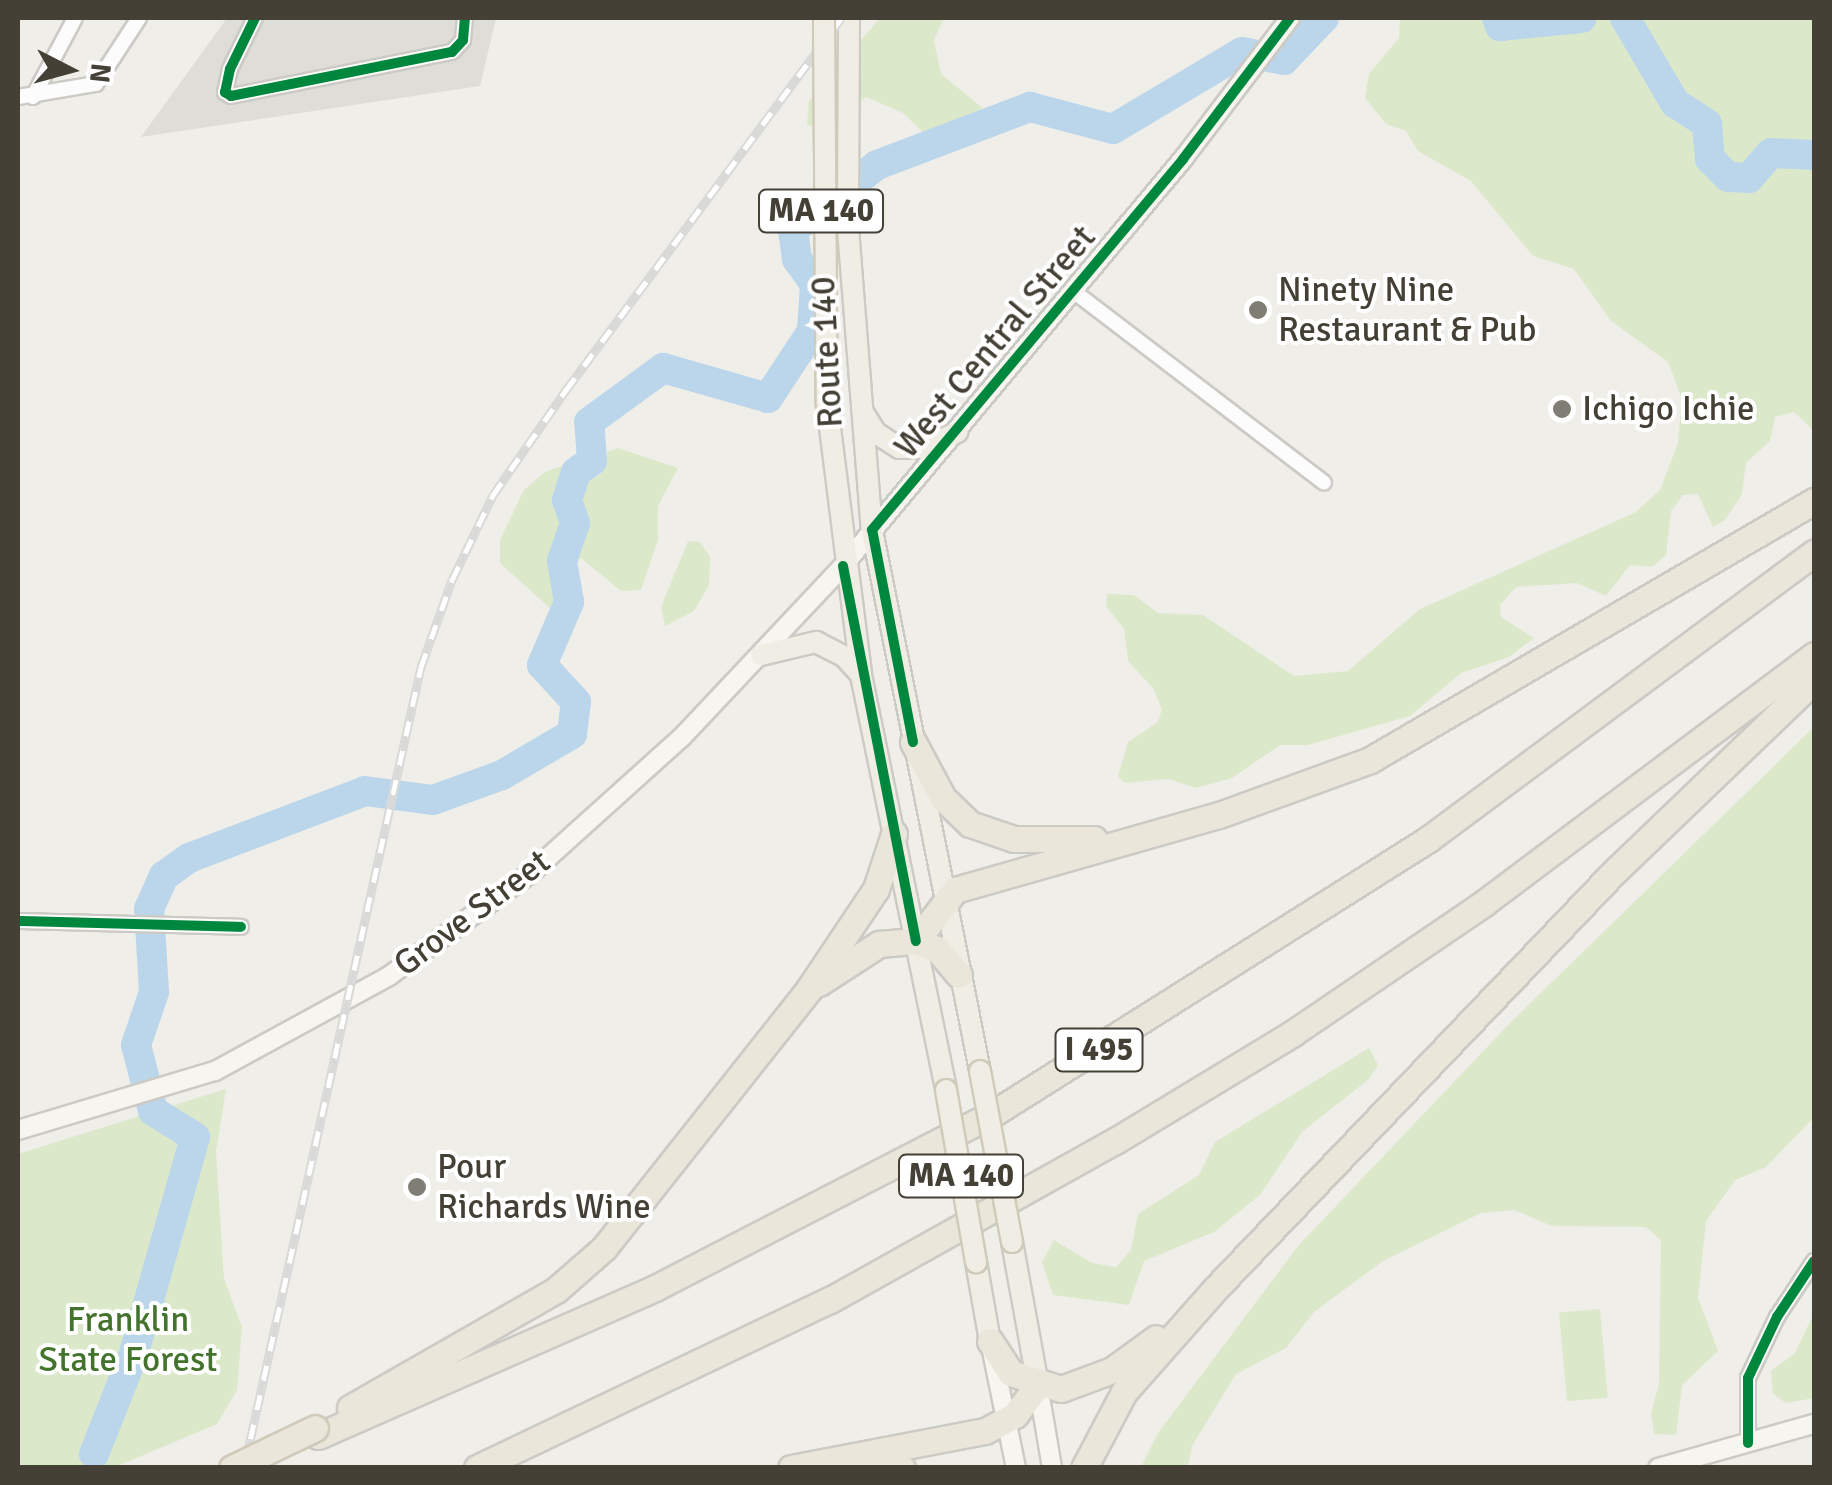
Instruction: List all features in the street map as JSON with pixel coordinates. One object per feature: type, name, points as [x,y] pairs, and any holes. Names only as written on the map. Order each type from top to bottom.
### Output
[{"type":"highway","points":[[916,941],[946,899],[972,883],[1277,795],[1404,744],[1814,501]]},
{"type":"highway","name":"I 495","points":[[234,1468],[656,1288],[994,1112],[1427,840],[1814,553]]},
{"type":"highway","name":"I 495","points":[[477,1468],[830,1300],[1115,1141],[1293,1033],[1484,902],[1814,655]]},
{"type":"highway","points":[[1084,1468],[1124,1392],[1214,1289],[1616,870],[1814,680]]},
{"type":"highway","points":[[913,742],[943,798],[986,832],[1045,842],[1144,836]]},
{"type":"highway","points":[[317,1432],[541,1299],[587,1265],[809,989],[876,889],[894,834]]},
{"type":"highway","points":[[809,989],[879,944],[916,941],[937,949],[959,975]]},
{"type":"highway","points":[[990,1341],[1012,1374],[1060,1389],[1112,1370],[1214,1289]]},
{"type":"highway","points":[[793,1467],[985,1432],[1006,1421],[1038,1385]]},
{"type":"highway","points":[[793,1467],[902,1468]]},
{"type":"main road","name":"Route 140","points":[[824,18],[827,404],[843,566]]},
{"type":"main road","name":"Route 140","points":[[848,18],[848,228],[872,530]]},
{"type":"main road","name":"West Central Street","points":[[843,566],[958,432],[1290,18]]},
{"type":"main road","points":[[860,408],[876,433],[899,448],[924,448],[958,432]]},
{"type":"main road","name":"MA 140","points":[[872,530],[980,1071],[1052,1468]]},
{"type":"main road","name":"Grove Street","points":[[18,1130],[177,1086],[347,1001],[459,928],[639,776],[843,566]]},
{"type":"main road","name":"MA 140","points":[[843,566],[1016,1468]]},
{"type":"main road","points":[[760,655],[816,642],[844,656],[862,675]]},
{"type":"main road","points":[[1658,1468],[1814,1424]]},
{"type":"street","points":[[25,97],[75,18]]},
{"type":"street","points":[[25,97],[96,84],[140,18]]},
{"type":"street","points":[[255,18],[230,69],[225,92],[232,96],[452,52],[463,40],[465,18]]},
{"type":"street","points":[[1072,290],[1324,483]]},
{"type":"street","points":[[18,921],[241,927]]},
{"type":"street","points":[[1748,1443],[1748,1378],[1776,1317],[1814,1262]]},
{"type":"shaded area","points":[[227,18],[496,18],[480,86],[141,137]]},
{"type":"green space","points":[[880,18],[944,18],[934,40],[941,74],[1001,123],[932,141],[903,113],[866,97],[825,128],[807,125],[809,101]]},
{"type":"green space","points":[[1400,18],[1814,18],[1814,431],[1794,412],[1775,417],[1770,441],[1746,463],[1742,494],[1725,520],[1713,527],[1698,494],[1683,495],[1671,511],[1666,555],[1652,567],[1630,565],[1606,596],[1577,583],[1516,587],[1500,605],[1501,617],[1534,638],[1509,657],[1461,673],[1410,716],[1308,745],[1280,745],[1232,778],[1196,788],[1168,779],[1125,783],[1118,776],[1128,742],[1158,722],[1162,709],[1153,688],[1128,661],[1124,629],[1106,606],[1107,594],[1134,595],[1158,613],[1203,615],[1294,676],[1348,671],[1420,609],[1636,512],[1660,490],[1678,443],[1682,399],[1668,362],[1611,321],[1574,269],[1533,256],[1471,181],[1418,151],[1406,131],[1386,124],[1365,98],[1369,74],[1399,38]]},
{"type":"green space","points":[[618,448],[678,468],[658,506],[658,540],[641,590],[621,591],[581,558],[570,570],[562,602],[550,608],[500,563],[500,540],[524,490],[545,472],[571,463],[592,479],[601,474],[608,452]]},
{"type":"green space","points":[[688,541],[700,542],[710,557],[709,585],[694,611],[665,626],[661,607]]},
{"type":"green space","points":[[1814,727],[1814,1117],[1766,1167],[1735,1180],[1706,1221],[1698,1298],[1718,1351],[1682,1385],[1676,1435],[1654,1434],[1651,1413],[1659,1384],[1661,1240],[1646,1227],[1552,1226],[1514,1210],[1481,1213],[1383,1261],[1314,1312],[1286,1348],[1236,1374],[1192,1446],[1188,1467],[1141,1467],[1158,1433],[1298,1246],[1510,1023]]},
{"type":"green space","points":[[1369,1048],[1378,1065],[1369,1079],[1303,1131],[1260,1195],[1214,1232],[1144,1261],[1129,1305],[1053,1295],[1042,1262],[1054,1240],[1092,1263],[1116,1267],[1131,1250],[1138,1214],[1199,1175],[1215,1142]]},
{"type":"green space","name":"Franklin State Forest","points":[[226,1089],[216,1152],[224,1279],[242,1327],[237,1390],[217,1424],[115,1467],[18,1467],[18,1154]]},
{"type":"green space","points":[[1600,1309],[1608,1398],[1567,1401],[1559,1313]]},
{"type":"green space","points":[[1814,1313],[1814,1398],[1786,1403],[1773,1394],[1771,1371],[1795,1353]]},
{"type":"waterway","points":[[94,1454],[134,1353],[195,1137],[153,1111],[136,1045],[154,992],[149,909],[164,876],[189,858],[365,791],[433,800],[502,775],[572,734],[576,702],[542,665],[569,602],[562,561],[575,523],[567,500],[576,472],[592,461],[589,422],[663,368],[768,398],[812,331],[815,284],[797,259],[793,230],[877,165],[1030,107],[1113,129],[1242,52],[1284,60],[1324,18]]},
{"type":"waterway","points":[[1497,18],[1500,26],[1582,18]]},
{"type":"waterway","points":[[1625,18],[1675,103],[1707,124],[1710,159],[1728,177],[1749,178],[1771,153],[1814,155]]},
{"type":"railway","points":[[244,1468],[421,667],[452,580],[493,495],[841,18]]},
{"type":"cycle path","points":[[255,18],[230,69],[225,92],[231,96],[452,52],[463,40],[465,18]]},
{"type":"cycle path","points":[[913,742],[872,530],[1183,159],[1290,18]]},
{"type":"cycle path","points":[[843,566],[916,941]]},
{"type":"cycle path","points":[[18,921],[241,927]]},
{"type":"cycle path","points":[[1748,1443],[1748,1378],[1777,1317],[1814,1261]]},
{"type":"place","name":"Ninety Nine Restaurant & Pub","points":[[1258,310]]},
{"type":"place","name":"Ichigo Ichie","points":[[1562,409]]},
{"type":"place","name":"Pour Richards Wine","points":[[417,1187]]}]
